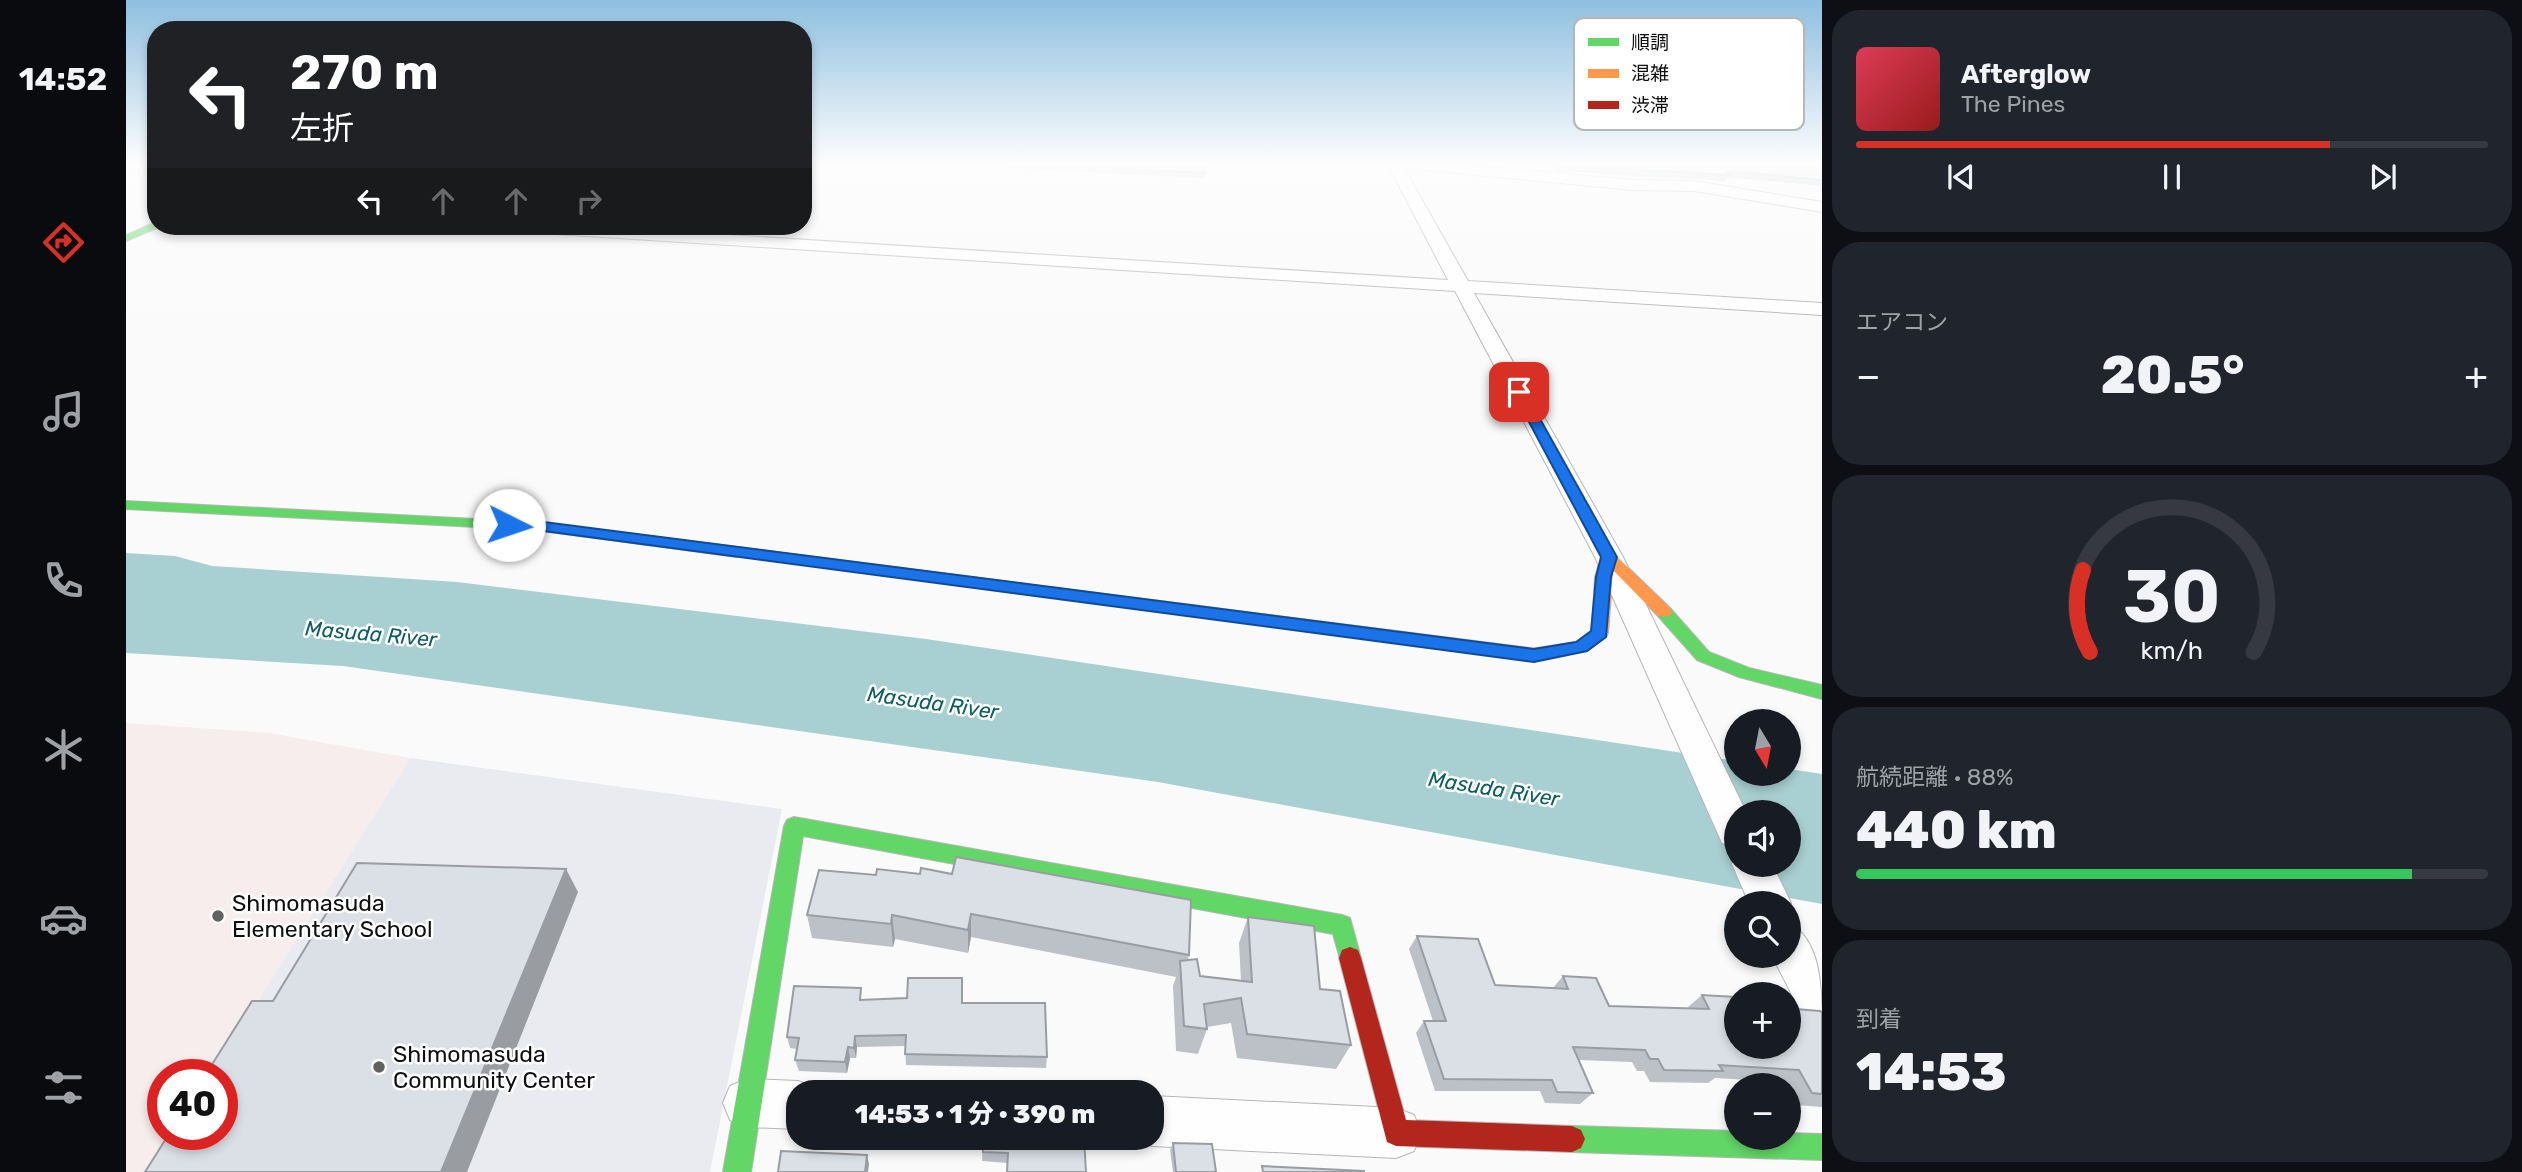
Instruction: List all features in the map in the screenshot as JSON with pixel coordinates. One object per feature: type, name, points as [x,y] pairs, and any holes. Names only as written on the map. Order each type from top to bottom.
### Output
[{"type":"street","points":[[1424,218],[1609,557],[1724,805]]},
{"type":"street","points":[[126,238],[147,229]]},
{"type":"street","points":[[653,235],[1822,309]]},
{"type":"street","points":[[126,505],[536,526],[1534,655],[1581,647],[1600,633],[1604,577],[1609,557]]},
{"type":"street","points":[[1609,557],[1653,599],[1703,656],[1745,673],[1822,692]]},
{"type":"street","points":[[737,1172],[794,826],[1342,925],[1396,1132]]},
{"type":"street","points":[[1801,967],[1822,1006]]},
{"type":"street","points":[[747,1103],[786,1105]]},
{"type":"street","points":[[1164,1122],[1822,1147]]},
{"type":"shaded area","name":"Shimomasuda Elementary School","points":[[126,723],[269,733],[410,758],[221,1059],[147,1059],[147,1150],[165,1150],[151,1172],[126,1172]]},
{"type":"shaded area","points":[[410,758],[782,809],[710,1172],[151,1172],[192,1150],[238,1150],[238,1059],[221,1059]]},
{"type":"water","name":"Masuda River","points":[[126,553],[175,556],[212,566],[457,582],[926,639],[1724,759],[1724,786],[1801,786],[1801,771],[1822,774],[1822,904],[1801,900],[1801,891],[1751,891],[1158,782],[343,666],[126,653]]},
{"type":"building","points":[[956,857],[1191,900],[1189,955],[971,914],[968,930],[892,915],[891,924],[807,915],[819,870],[876,875],[877,869],[920,874],[921,868],[952,874]]},
{"type":"building","name":"Shimomasuda Community Center","points":[[357,863],[566,869],[441,1172],[145,1172],[159,1150],[238,1150],[238,1059],[215,1059],[252,1001],[273,1001]]},
{"type":"building","points":[[1248,917],[1314,926],[1320,989],[1340,991],[1351,1045],[1247,1034],[1241,998],[1204,1004],[1207,1029],[1184,1026],[1180,961],[1197,959],[1200,976],[1252,982]]},
{"type":"building","points":[[1417,936],[1478,939],[1495,985],[1568,989],[1563,976],[1596,978],[1609,1006],[1709,1009],[1702,995],[1724,996],[1724,1059],[1801,1059],[1801,1009],[1820,1011],[1822,1094],[1812,1093],[1799,1070],[1719,1065],[1723,1071],[1664,1070],[1658,1059],[1650,1059],[1645,1050],[1573,1047],[1593,1093],[1557,1092],[1552,1080],[1444,1079],[1424,1021],[1446,1021]]},
{"type":"building","points":[[908,978],[962,978],[962,1003],[1045,1003],[1047,1057],[905,1054],[906,1035],[855,1036],[854,1048],[848,1047],[845,1062],[795,1060],[799,1038],[787,1037],[794,986],[861,988],[860,1000],[907,998]]},
{"type":"building","points":[[1173,1143],[1212,1144],[1216,1172],[1176,1172]]},
{"type":"building","points":[[1085,1150],[1086,1172],[1007,1172],[1008,1153],[983,1152]]},
{"type":"building","points":[[781,1151],[867,1155],[865,1172],[778,1172]]},
{"type":"building","points":[[1262,1166],[1364,1171],[1364,1172],[1263,1172]]},
{"type":"traffic: fast","points":[[126,238],[147,229]]},
{"type":"traffic: fast","points":[[126,505],[535,526],[737,552]]},
{"type":"traffic: fast","points":[[1033,590],[1530,654]]},
{"type":"traffic: fast","points":[[1664,612],[1703,656],[1745,673],[1822,692]]},
{"type":"traffic: fast","points":[[737,1172],[794,826],[1342,925],[1350,958]]},
{"type":"traffic: fast","points":[[1572,1139],[1822,1147]]},
{"type":"traffic: slow","points":[[1530,654],[1581,647],[1600,633],[1603,577],[1609,557],[1664,612]]},
{"type":"traffic: jam","points":[[737,552],[1033,590]]},
{"type":"traffic: jam","points":[[1350,958],[1396,1133],[1572,1139]]},
{"type":"place","name":"Shimomasuda Elementary School","points":[[218,916]]},
{"type":"place","name":"Shimomasuda Community Center","points":[[379,1067]]},
{"type":"route","points":[[509,525],[536,526],[1534,655],[1581,647],[1600,633],[1604,577],[1609,557],[1519,392]]}]
